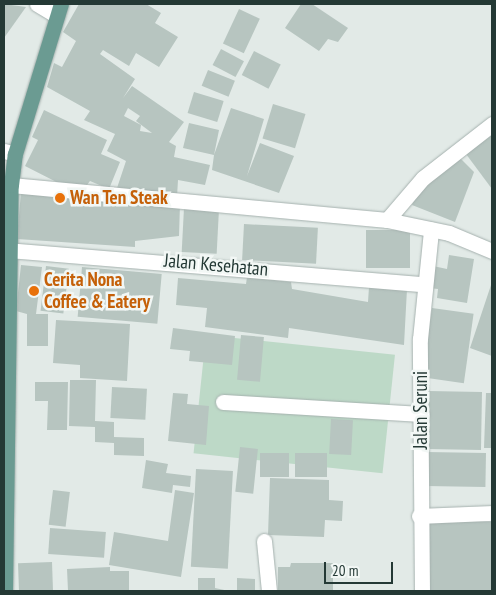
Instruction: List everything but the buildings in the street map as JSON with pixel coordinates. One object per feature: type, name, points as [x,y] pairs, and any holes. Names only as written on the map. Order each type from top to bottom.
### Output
[{"type":"main road","points":[[5,591],[7,250],[11,185],[9,153],[58,9]]},
{"type":"street","points":[[37,4],[58,9]]},
{"type":"street","points":[[387,220],[423,178],[492,124]]},
{"type":"street","points":[[11,185],[387,220],[431,230],[492,251]]},
{"type":"street","name":"Jalan Seruni","points":[[422,591],[419,516],[422,414],[420,339],[431,230]]},
{"type":"street","name":"Jalan Kesehatan","points":[[7,250],[426,284]]},
{"type":"street","points":[[223,402],[422,414]]},
{"type":"street","points":[[419,516],[492,513]]},
{"type":"street","points":[[264,541],[269,591]]},
{"type":"green space","points":[[206,335],[395,355],[383,473],[194,453]]},
{"type":"place","name":"Wan Ten Steak","points":[[60,198]]},
{"type":"place","name":"Cerita Nona Coffee & Eatery","points":[[34,291]]}]
